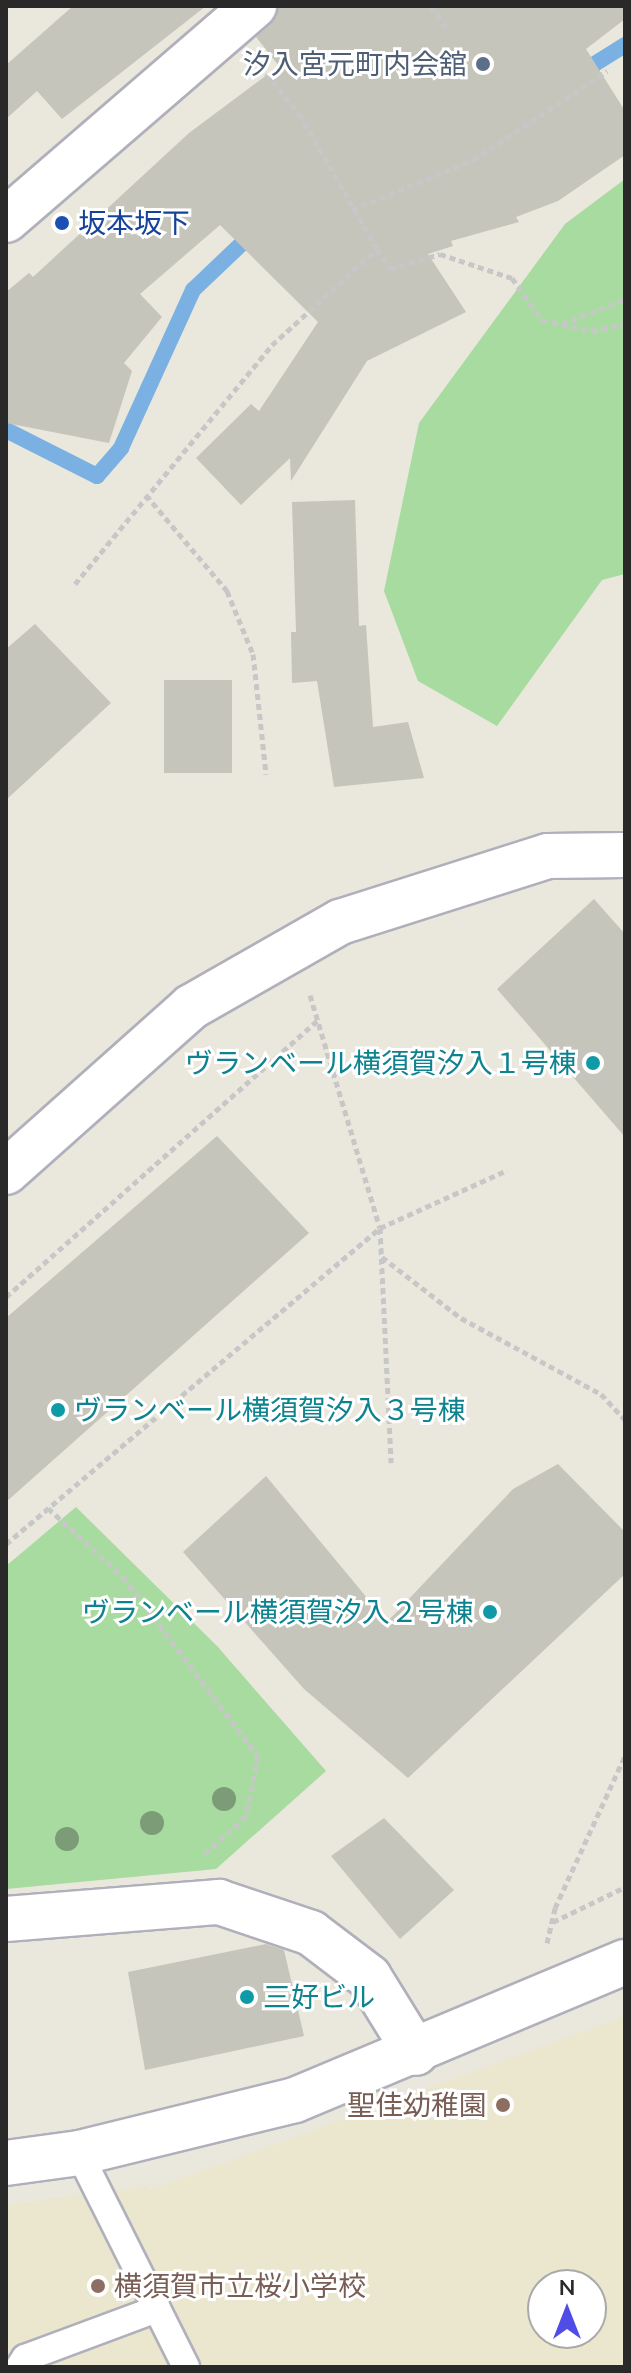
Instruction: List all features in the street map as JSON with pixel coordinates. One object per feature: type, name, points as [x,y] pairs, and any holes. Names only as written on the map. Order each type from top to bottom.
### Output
[{"type":"street","points":[[6,220],[254,6]]},
{"type":"street","points":[[6,1172],[191,1007],[340,922],[548,856],[625,855]]},
{"type":"street","points":[[6,1919],[219,1902],[311,1933],[369,1977],[416,2053]]},
{"type":"street","points":[[6,2163],[79,2153],[295,2100],[416,2053],[625,1962]]},
{"type":"lane","points":[[79,2153],[186,2367]]},
{"type":"lane","points":[[19,2367],[25,2358],[157,2309]]},
{"type":"path","points":[[431,6],[447,29]]},
{"type":"path","points":[[256,61],[301,117],[352,210],[390,269],[440,254],[512,278],[542,320],[592,331],[625,324]]},
{"type":"path","points":[[352,210],[473,160],[607,71]]},
{"type":"path","points":[[75,584],[272,345],[377,249]]},
{"type":"path","points":[[561,324],[625,299]]},
{"type":"path","points":[[146,495],[227,591],[253,654],[266,774]]},
{"type":"path","points":[[295,948],[380,1228],[391,1463]]},
{"type":"path","points":[[6,1297],[318,1020]]},
{"type":"path","points":[[6,1544],[380,1228],[507,1170]]},
{"type":"path","points":[[381,1257],[461,1318],[601,1394],[625,1420]]},
{"type":"path","points":[[48,1508],[123,1577],[258,1756],[246,1816],[207,1849],[203,1864]]},
{"type":"path","points":[[543,1957],[552,1922],[625,1756]]},
{"type":"path","points":[[552,1922],[625,1887]]},
{"type":"shaded area","name":"聖佳幼稚園","points":[[625,2016],[625,2367],[6,2367],[6,2205],[147,2186],[150,2190]]},
{"type":"green space","points":[[625,179],[625,574],[602,580],[497,726],[418,681],[384,591],[419,423],[565,224]]},
{"type":"green space","points":[[76,1507],[217,1646],[326,1771],[216,1869],[6,1889],[6,1566]]},
{"type":"building","points":[[73,6],[206,6],[62,119],[37,91],[6,119],[6,65]]},
{"type":"building","points":[[278,6],[625,6],[625,19],[586,49],[625,111],[625,155],[558,201],[516,217],[519,222],[451,241],[453,246],[428,254],[466,312],[367,361],[291,481],[290,458],[241,505],[196,458],[251,404],[259,411],[318,322],[220,225],[140,294],[162,317],[124,363],[132,371],[109,443],[6,423],[6,292],[29,273],[33,277],[189,133],[279,66],[256,37],[271,24]]},
{"type":"building","points":[[355,500],[359,626],[366,625],[373,727],[408,722],[424,778],[334,787],[317,681],[292,683],[291,632],[296,632],[292,502]]},
{"type":"building","points":[[35,624],[111,703],[6,800],[6,649]]},
{"type":"building","points":[[164,680],[232,680],[232,773],[164,773]]},
{"type":"building","name":"ヴランベール横須賀汐入１号棟","points":[[594,899],[625,934],[625,1137],[497,989]]},
{"type":"building","name":"ヴランベール横須賀汐入３号棟","points":[[217,1136],[309,1233],[6,1502],[6,1318]]},
{"type":"building","name":"ヴランベール横須賀汐入２号棟","points":[[558,1464],[625,1532],[625,1574],[408,1778],[304,1689],[183,1552],[266,1476],[387,1622],[513,1489]]},
{"type":"building","points":[[384,1818],[454,1890],[400,1939],[331,1856]]},
{"type":"building","points":[[266,1944],[284,1950],[304,2036],[145,2070],[128,1972]]},
{"type":"waterway","points":[[577,75],[625,45]]},
{"type":"waterway","points":[[6,430],[97,476],[121,448],[193,290],[255,231]]},
{"type":"place","name":"汐入宮元町内会舘","points":[[483,64]]},
{"type":"place","name":"坂本坂下","points":[[62,223]]},
{"type":"place","name":"ヴランベール横須賀汐入１号棟","points":[[593,1063]]},
{"type":"place","name":"ヴランベール横須賀汐入３号棟","points":[[58,1410]]},
{"type":"place","name":"ヴランベール横須賀汐入２号棟","points":[[490,1612]]},
{"type":"place","name":"三好ビル","points":[[247,1997]]},
{"type":"place","name":"聖佳幼稚園","points":[[503,2105]]},
{"type":"place","name":"横須賀市立桜小学校","points":[[98,2286]]}]
